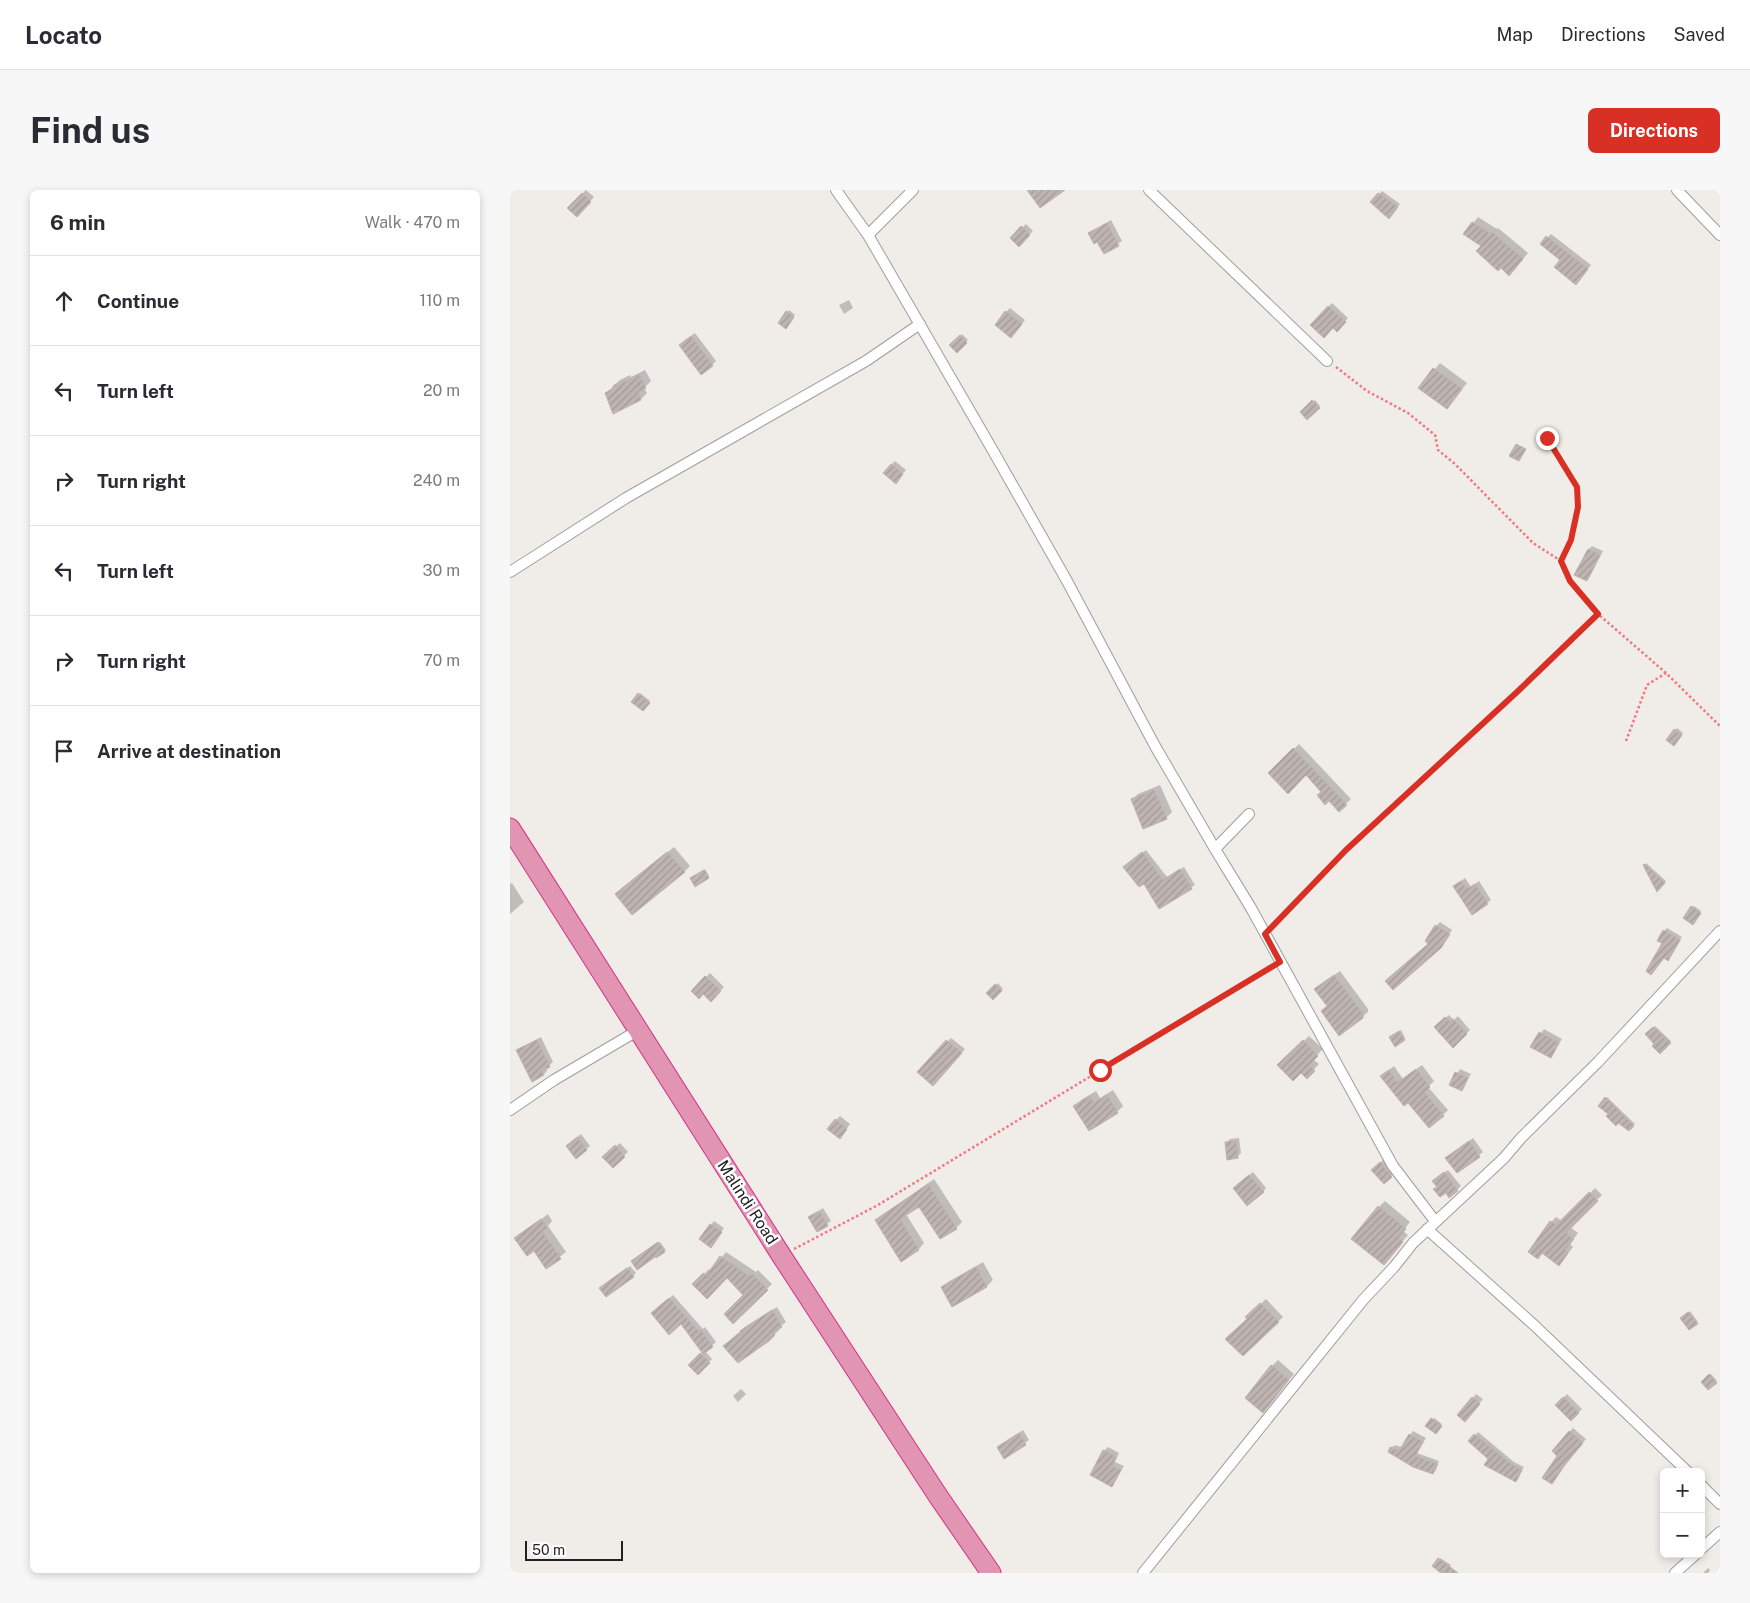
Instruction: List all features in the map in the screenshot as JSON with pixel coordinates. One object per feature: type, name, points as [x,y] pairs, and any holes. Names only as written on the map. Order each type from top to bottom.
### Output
[{"type":"highway","name":"Malindi Road","points":[[510,828],[781,1255],[932,1487],[991,1573]]},
{"type":"street","points":[[836,190],[868,235],[1067,581],[1139,718],[1297,990],[1393,1166],[1435,1221]]},
{"type":"street","points":[[868,235],[913,190]]},
{"type":"street","points":[[1149,190],[1327,361]]},
{"type":"street","points":[[1677,190],[1720,235]]},
{"type":"street","points":[[510,572],[626,498],[866,361],[920,324]]},
{"type":"street","points":[[1214,849],[1249,814]]},
{"type":"street","points":[[1143,1573],[1363,1300],[1427,1229],[1504,1158],[1521,1138],[1598,1062],[1720,931]]},
{"type":"street","points":[[510,1110],[554,1080],[638,1031]]},
{"type":"street","points":[[1427,1229],[1534,1325],[1684,1468]]},
{"type":"street","points":[[1705,1489],[1720,1504]]},
{"type":"street","points":[[1705,1545],[1720,1532]]},
{"type":"street","points":[[1675,1573],[1692,1558]]},
{"type":"path","points":[[1327,361],[1367,390],[1408,413],[1435,435],[1438,450],[1472,481],[1533,544],[1561,561],[1570,581],[1598,614],[1666,673],[1720,726]]},
{"type":"path","points":[[1547,438],[1577,487],[1578,507],[1571,540],[1561,561]]},
{"type":"path","points":[[1265,934],[1346,850],[1517,692],[1598,614]]},
{"type":"path","points":[[1626,741],[1647,685],[1666,673]]},
{"type":"path","points":[[781,1255],[878,1205],[1280,962]]},
{"type":"building","points":[[1027,190],[1065,190],[1040,208]]},
{"type":"building","points":[[582,193],[591,202],[577,217],[567,208]]},
{"type":"building","points":[[1378,193],[1398,207],[1389,219],[1370,202]]},
{"type":"building","points":[[1472,222],[1491,234],[1492,232],[1523,259],[1509,276],[1501,268],[1498,271],[1476,251],[1481,246],[1463,234]]},
{"type":"building","points":[[1107,223],[1119,246],[1104,254],[1097,242],[1094,244],[1088,233]]},
{"type":"building","points":[[1021,226],[1030,235],[1019,247],[1010,238]]},
{"type":"building","points":[[1546,236],[1588,269],[1576,285],[1554,267],[1560,260],[1540,244]]},
{"type":"building","points":[[1328,306],[1346,322],[1337,332],[1333,328],[1324,338],[1310,325]]},
{"type":"building","points":[[786,311],[794,317],[786,329],[778,323]]},
{"type":"building","points":[[1005,311],[1022,324],[1011,338],[995,325]]},
{"type":"building","points":[[960,335],[967,343],[957,353],[949,345]]},
{"type":"building","points":[[691,336],[713,366],[701,375],[679,345]]},
{"type":"building","points":[[1433,368],[1462,389],[1447,409],[1418,388]]},
{"type":"building","points":[[639,375],[646,388],[638,392],[641,400],[613,414],[605,393],[624,380],[625,382]]},
{"type":"building","points":[[1312,400],[1320,408],[1307,420],[1300,412]]},
{"type":"building","points":[[1516,444],[1526,449],[1519,461],[1509,456]]},
{"type":"building","points":[[891,464],[903,474],[896,484],[883,473]]},
{"type":"building","points":[[1588,549],[1600,555],[1587,581],[1574,575]]},
{"type":"building","points":[[638,693],[650,703],[643,711],[631,702]]},
{"type":"building","points":[[1674,729],[1682,735],[1674,746],[1666,740]]},
{"type":"building","points":[[1293,748],[1347,805],[1339,812],[1329,801],[1325,805],[1317,795],[1321,792],[1306,775],[1288,794],[1268,773]]},
{"type":"building","points":[[1154,790],[1167,819],[1143,829],[1131,799]]},
{"type":"building","points":[[667,852],[685,872],[632,915],[615,894]]},
{"type":"building","points":[[1142,852],[1163,880],[1180,869],[1192,889],[1159,909],[1144,884],[1139,887],[1123,867]]},
{"type":"building","points":[[1643,865],[1665,883],[1657,892]]},
{"type":"building","points":[[704,870],[709,878],[695,887],[690,878]]},
{"type":"building","points":[[1461,881],[1467,889],[1475,884],[1488,904],[1472,915],[1453,886]]},
{"type":"building","points":[[1691,906],[1701,913],[1693,925],[1683,918]]},
{"type":"building","points":[[1435,925],[1450,934],[1441,948],[1393,990],[1385,981],[1428,944],[1425,941]]},
{"type":"building","points":[[1663,930],[1680,940],[1668,961],[1664,958],[1651,975],[1646,971],[1662,943],[1657,941]]},
{"type":"building","points":[[1334,975],[1363,1014],[1363,1018],[1339,1036],[1321,1011],[1327,1006],[1314,989]]},
{"type":"building","points":[[705,976],[721,991],[711,1002],[703,994],[699,999],[691,991]]},
{"type":"building","points":[[995,984],[1002,991],[993,1000],[986,993]]},
{"type":"building","points":[[1445,1017],[1450,1022],[1453,1019],[1467,1034],[1453,1048],[1434,1027]]},
{"type":"building","points":[[1653,1027],[1671,1043],[1660,1054],[1652,1046],[1654,1044],[1645,1034]]},
{"type":"building","points":[[1399,1031],[1405,1040],[1395,1047],[1389,1037]]},
{"type":"building","points":[[1539,1032],[1559,1043],[1551,1058],[1530,1047]]},
{"type":"building","points":[[537,1040],[550,1067],[542,1071],[544,1075],[532,1082],[516,1050]]},
{"type":"building","points":[[946,1040],[962,1053],[933,1086],[917,1072]]},
{"type":"building","points":[[1303,1040],[1318,1056],[1309,1065],[1315,1071],[1307,1079],[1301,1073],[1293,1081],[1277,1065]]},
{"type":"building","points":[[1416,1069],[1430,1087],[1424,1092],[1444,1116],[1429,1128],[1408,1103],[1404,1106],[1380,1076],[1389,1070],[1397,1083]]},
{"type":"building","points":[[1455,1072],[1468,1078],[1462,1091],[1449,1085]]},
{"type":"building","points":[[1107,1095],[1118,1113],[1089,1131],[1073,1106],[1090,1096],[1094,1103]]},
{"type":"building","points":[[1605,1097],[1634,1126],[1629,1131],[1618,1123],[1616,1126],[1606,1116],[1608,1114],[1598,1106]]},
{"type":"building","points":[[835,1119],[847,1129],[840,1139],[827,1129]]},
{"type":"building","points":[[577,1137],[587,1150],[576,1159],[566,1146]]},
{"type":"building","points":[[1236,1141],[1238,1158],[1227,1160],[1225,1142]]},
{"type":"building","points":[[1469,1141],[1480,1157],[1457,1173],[1445,1158]]},
{"type":"building","points":[[615,1145],[625,1157],[613,1168],[602,1157]]},
{"type":"building","points":[[1380,1162],[1392,1177],[1384,1184],[1371,1170]]},
{"type":"building","points":[[1444,1172],[1458,1191],[1449,1198],[1446,1193],[1440,1197],[1433,1189],[1437,1187],[1432,1181]]},
{"type":"building","points":[[1249,1175],[1264,1192],[1247,1206],[1233,1188]]},
{"type":"building","points":[[928,1184],[957,1229],[940,1239],[919,1207],[900,1219],[919,1250],[901,1262],[875,1220]]},
{"type":"building","points":[[1589,1192],[1598,1201],[1566,1233],[1574,1239],[1565,1250],[1568,1253],[1559,1266],[1542,1253],[1538,1259],[1528,1252],[1550,1221],[1556,1225]]},
{"type":"building","points":[[1378,1206],[1406,1229],[1398,1238],[1403,1242],[1384,1265],[1351,1239]]},
{"type":"building","points":[[819,1211],[828,1226],[817,1232],[808,1217]]},
{"type":"building","points":[[541,1219],[547,1228],[542,1231],[561,1259],[546,1269],[534,1251],[527,1256],[514,1238]]},
{"type":"building","points":[[710,1224],[722,1232],[711,1248],[699,1239]]},
{"type":"building","points":[[658,1242],[665,1252],[637,1270],[631,1261]]},
{"type":"building","points":[[720,1256],[750,1277],[752,1274],[768,1290],[733,1324],[724,1314],[743,1295],[727,1278],[707,1299],[692,1284],[703,1273],[706,1276]]},
{"type":"building","points":[[976,1267],[987,1287],[952,1307],[941,1287]]},
{"type":"building","points":[[627,1268],[634,1277],[606,1297],[599,1288]]},
{"type":"building","points":[[669,1298],[699,1332],[701,1330],[713,1347],[703,1354],[681,1324],[669,1335],[651,1313]]},
{"type":"building","points":[[1260,1303],[1279,1322],[1243,1356],[1225,1339],[1247,1319],[1245,1317]]},
{"type":"building","points":[[772,1310],[782,1327],[773,1333],[775,1335],[769,1341],[738,1363],[723,1346],[740,1331]]},
{"type":"building","points":[[1688,1312],[1698,1324],[1689,1330],[1680,1318]]},
{"type":"building","points":[[700,1353],[710,1363],[698,1375],[688,1365]]},
{"type":"building","points":[[1271,1365],[1289,1380],[1263,1413],[1245,1398]]},
{"type":"building","points":[[1709,1374],[1717,1383],[1708,1390],[1701,1382]]},
{"type":"building","points":[[1472,1397],[1480,1404],[1465,1422],[1457,1415]]},
{"type":"building","points":[[1563,1397],[1579,1413],[1571,1421],[1555,1405]]},
{"type":"building","points":[[1431,1418],[1442,1426],[1436,1434],[1425,1426]]},
{"type":"building","points":[[1569,1431],[1583,1443],[1552,1484],[1542,1478],[1557,1456],[1552,1451]]},
{"type":"building","points":[[1019,1433],[1026,1445],[1004,1459],[997,1447]]},
{"type":"building","points":[[1409,1434],[1423,1442],[1415,1456],[1437,1464],[1433,1474],[1413,1467],[1388,1452],[1390,1447],[1399,1451]]},
{"type":"building","points":[[1474,1434],[1511,1464],[1522,1470],[1516,1482],[1484,1465],[1488,1459],[1468,1441]]},
{"type":"building","points":[[1103,1450],[1116,1457],[1112,1466],[1121,1470],[1112,1487],[1090,1475]]},
{"type":"building","points":[[1438,1558],[1458,1573],[1441,1573],[1432,1566]]},
{"type":"route","points":[[1100,1070],[1280,962],[1265,934],[1346,850],[1402,800],[1464,739],[1517,692],[1598,614],[1570,581],[1561,561],[1571,540],[1578,507],[1577,487],[1547,438]]}]
